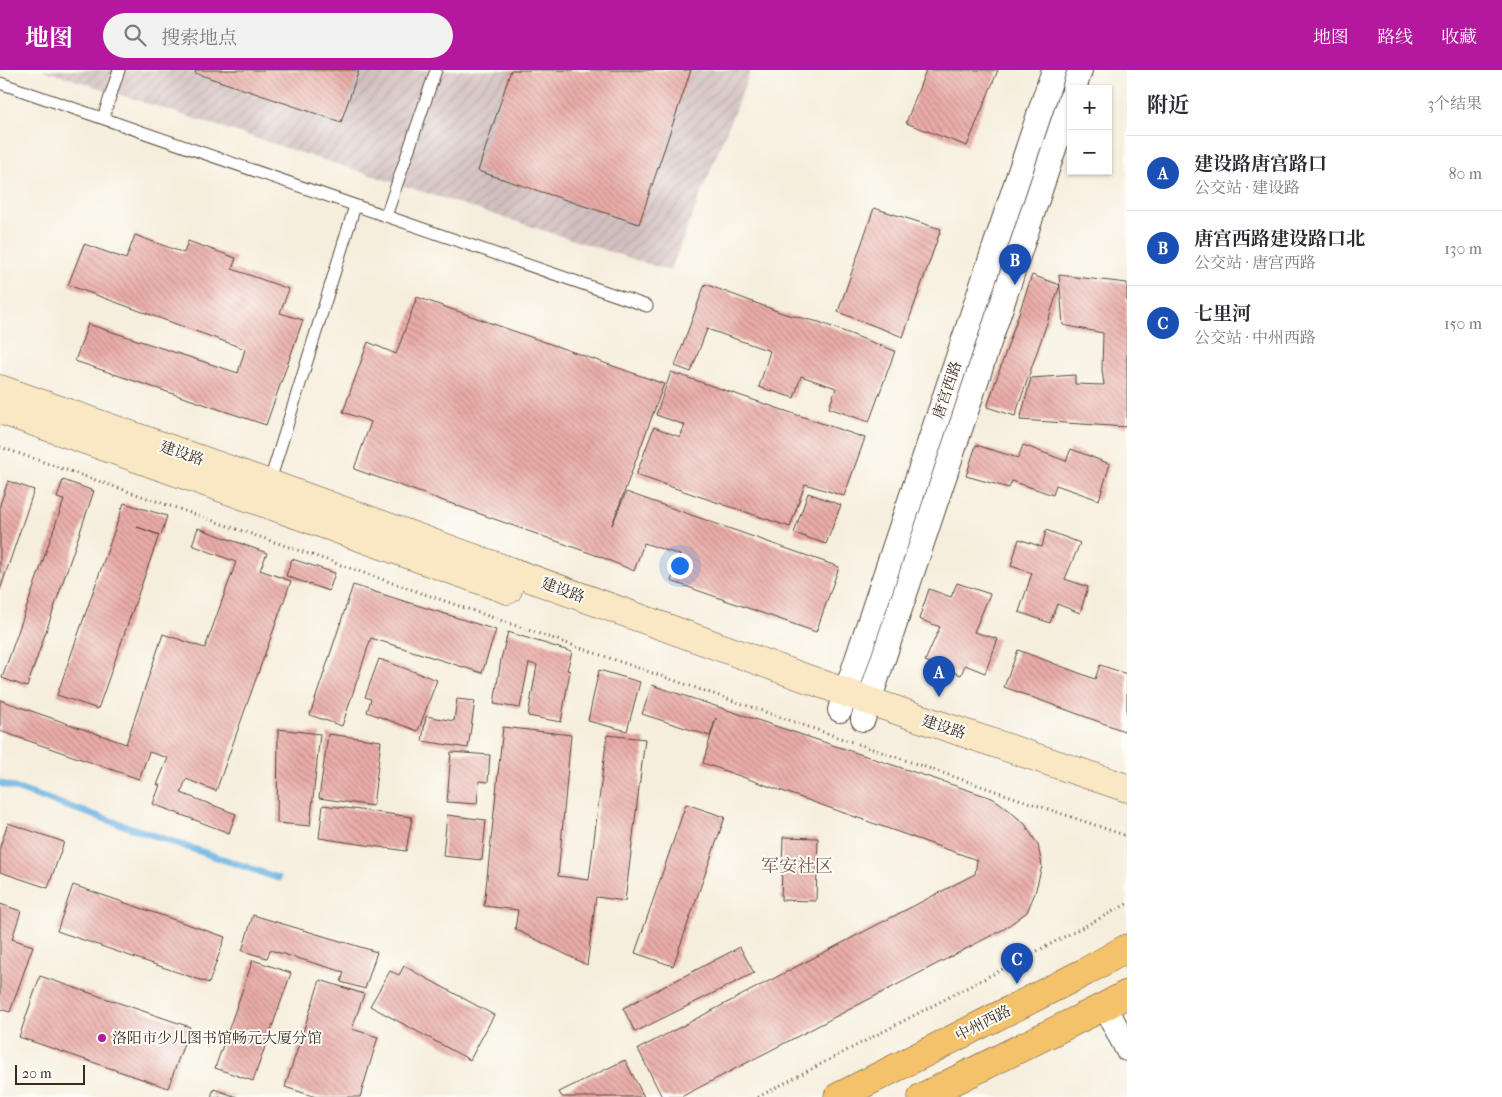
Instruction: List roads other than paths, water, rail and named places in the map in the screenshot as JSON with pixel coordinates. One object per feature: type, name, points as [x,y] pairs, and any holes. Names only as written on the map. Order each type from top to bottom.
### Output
[{"type":"main road","name":"中州西路","points":[[838,1097],[1085,972],[1127,948]]},
{"type":"main road","points":[[922,1097],[1116,1000]]},
{"type":"street","name":"唐宫西路","points":[[855,706],[1054,70]]},
{"type":"street","points":[[1075,85],[1080,70]]},
{"type":"street","name":"唐宫西路","points":[[855,706],[1067,109]]},
{"type":"street","name":"建设路","points":[[0,389],[267,493],[1127,806]]},
{"type":"street","name":"建设路","points":[[0,410],[267,493]]},
{"type":"street","name":"建设路","points":[[855,706],[1127,788]]},
{"type":"street","points":[[1116,1000],[1127,1049]]},
{"type":"lane","points":[[103,118],[119,70]]},
{"type":"lane","points":[[386,216],[436,70]]},
{"type":"lane","points":[[0,82],[648,306]]},
{"type":"lane","points":[[267,493],[355,206]]},
{"type":"waterway","points":[[0,783],[278,878]]},
{"type":"place","name":"唐宫西路建设路口北","points":[[1015,285]]},
{"type":"place","name":"建设路唐宫路口","points":[[939,697]]},
{"type":"place","name":"七里河","points":[[1017,984]]},
{"type":"place","name":"洛阳市少儿图书馆畅元大厦分馆","points":[[102,1038]]},
{"type":"district","name":"军安社区","points":[[797,866]]}]
